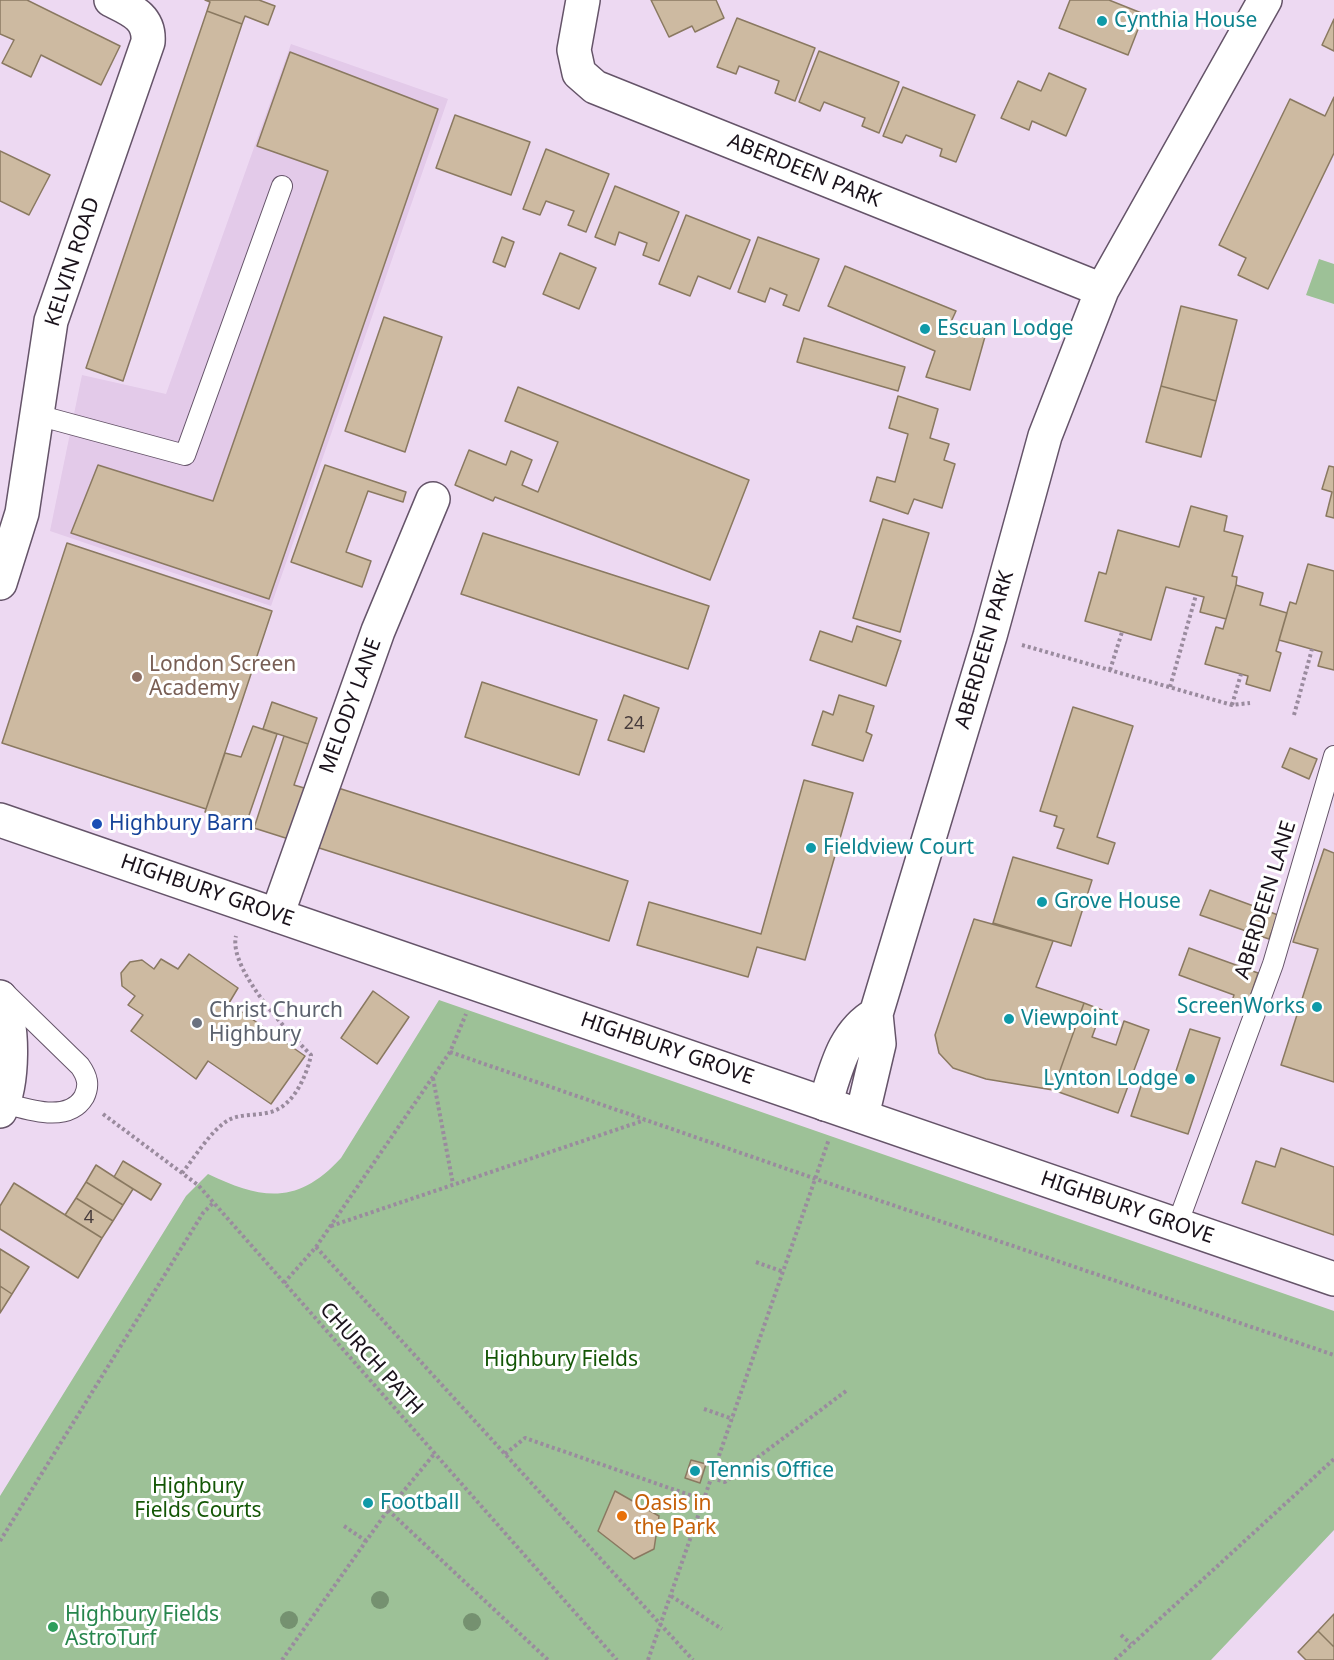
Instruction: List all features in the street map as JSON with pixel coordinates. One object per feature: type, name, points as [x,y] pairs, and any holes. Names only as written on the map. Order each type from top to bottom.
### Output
[{"type":"street","name":"KELVIN ROAD","points":[[0,583],[22,513],[51,321],[148,42],[148,32],[138,13],[111,0]]},
{"type":"street","name":"ABERDEEN PARK","points":[[583,0],[574,50],[579,73],[595,87],[1102,290]]},
{"type":"street","name":"ABERDEEN PARK","points":[[862,1116],[879,1044],[876,1014],[990,636],[1045,436],[1102,290],[1265,0]]},
{"type":"street","name":"MELODY LANE","points":[[277,915],[378,631],[433,499]]},
{"type":"street","name":"HIGHBURY GROVE","points":[[0,820],[1334,1279]]},
{"type":"street","points":[[0,997],[9,1032],[10,1070],[2,1107]]},
{"type":"street","points":[[825,1104],[840,1059],[853,1032],[862,1022],[876,1014]]},
{"type":"lane","points":[[37,415],[185,455],[282,186]]},
{"type":"lane","name":"ABERDEEN LANE","points":[[1177,1225],[1273,964],[1334,756]]},
{"type":"lane","points":[[0,988],[80,1066],[87,1077],[87,1090],[82,1100],[71,1109],[57,1113],[2,1107]]},
{"type":"path","points":[[1170,687],[1196,595]]},
{"type":"path","points":[[1110,670],[1122,632]]},
{"type":"path","points":[[990,636],[1232,705],[1250,703]]},
{"type":"path","points":[[1294,716],[1312,649]]},
{"type":"path","points":[[1232,705],[1241,674]]},
{"type":"path","points":[[182,1173],[224,1122],[246,1114],[277,1110],[292,1096],[307,1073],[311,1055],[266,1006],[240,962],[234,941],[243,903]]},
{"type":"path","points":[[284,1283],[316,1247],[450,1052],[478,984]]},
{"type":"path","points":[[450,1052],[816,1179],[1334,1354]]},
{"type":"path","points":[[432,1078],[453,1184]]},
{"type":"path","name":"CHURCH PATH","points":[[82,1100],[198,1185],[617,1660]]},
{"type":"path","points":[[330,1226],[645,1120]]},
{"type":"path","points":[[648,1660],[830,1137]]},
{"type":"path","points":[[0,1540],[202,1213],[213,1203]]},
{"type":"path","points":[[316,1247],[693,1660]]},
{"type":"path","points":[[756,1262],[784,1272]]},
{"type":"path","points":[[712,1478],[725,1482],[846,1391]]},
{"type":"path","points":[[704,1409],[733,1419]]},
{"type":"path","points":[[505,1454],[525,1438],[704,1500]]},
{"type":"path","points":[[282,1660],[388,1510],[435,1453]]},
{"type":"path","points":[[1115,1660],[1334,1459]]},
{"type":"path","points":[[388,1510],[548,1660]]},
{"type":"path","points":[[344,1526],[366,1541]]},
{"type":"path","points":[[671,1596],[722,1629]]},
{"type":"path","points":[[1121,1635],[1131,1644]]},
{"type":"shaded area","points":[[291,44],[448,99],[271,606],[50,531],[82,375],[166,394]]},
{"type":"green space","points":[[1319,259],[1334,264],[1334,304],[1306,295]]},
{"type":"green space","name":"Highbury Fields","points":[[439,1000],[1334,1311],[1334,1530],[1211,1660],[0,1660],[0,1496],[186,1196],[208,1174],[246,1189],[262,1193],[279,1193],[294,1191],[310,1184],[325,1173],[341,1158]]},
{"type":"building","points":[[0,0],[27,0],[120,46],[101,85],[41,55],[31,77],[2,63],[14,40],[0,34]]},
{"type":"building","points":[[205,0],[259,0],[275,6],[268,25],[245,16],[242,24],[207,11],[210,2]]},
{"type":"building","points":[[651,0],[716,0],[724,18],[695,32],[692,26],[669,37]]},
{"type":"building","name":"Cynthia House","points":[[1070,0],[1109,0],[1144,14],[1128,55],[1059,28]]},
{"type":"building","points":[[207,11],[242,24],[123,381],[86,368]]},
{"type":"building","points":[[737,18],[815,48],[795,101],[775,93],[779,81],[739,66],[736,74],[717,67]]},
{"type":"building","points":[[1334,19],[1334,51],[1322,45]]},
{"type":"building","points":[[819,51],[899,82],[879,133],[862,126],[865,118],[824,102],[820,111],[799,102]]},
{"type":"building","points":[[290,52],[438,109],[269,599],[71,533],[98,465],[213,501],[328,171],[257,146]]},
{"type":"building","points":[[1049,73],[1086,89],[1066,136],[1032,121],[1029,130],[1001,118],[1018,81],[1041,91]]},
{"type":"building","points":[[903,87],[975,115],[956,162],[940,156],[942,149],[906,135],[902,143],[883,136]]},
{"type":"building","points":[[1334,97],[1334,153],[1268,289],[1238,275],[1246,258],[1219,245],[1290,99],[1325,116]]},
{"type":"building","points":[[455,115],[530,142],[511,195],[436,168]]},
{"type":"building","points":[[546,149],[609,174],[586,232],[568,225],[574,211],[546,201],[540,215],[523,209]]},
{"type":"building","points":[[0,151],[50,175],[29,215],[0,201]]},
{"type":"building","points":[[615,186],[679,212],[659,261],[643,255],[647,243],[619,232],[615,245],[595,237]]},
{"type":"building","points":[[686,215],[750,240],[730,289],[698,276],[690,296],[659,284]]},
{"type":"building","points":[[502,237],[514,242],[505,267],[493,262]]},
{"type":"building","points":[[758,237],[819,259],[799,311],[783,305],[787,295],[770,288],[765,302],[738,292]]},
{"type":"building","points":[[560,253],[596,268],[579,309],[543,294]]},
{"type":"building","name":"Escuan Lodge","points":[[845,266],[956,311],[950,324],[986,333],[970,390],[926,377],[935,351],[828,306]]},
{"type":"building","points":[[1181,306],[1237,320],[1216,401],[1161,386]]},
{"type":"building","points":[[384,317],[442,337],[405,452],[345,431]]},
{"type":"building","points":[[804,338],[905,367],[898,391],[797,362]]},
{"type":"building","points":[[1161,386],[1216,401],[1201,457],[1146,442]]},
{"type":"building","points":[[518,387],[749,480],[710,580],[495,497],[493,501],[455,485],[469,450],[506,465],[511,451],[532,460],[522,485],[538,492],[558,442],[505,421]]},
{"type":"building","points":[[898,396],[938,409],[930,438],[949,444],[944,460],[955,464],[942,508],[914,499],[908,514],[870,501],[877,477],[895,482],[908,434],[889,428]]},
{"type":"building","points":[[325,465],[406,492],[403,502],[368,491],[346,552],[371,561],[362,587],[291,562]]},
{"type":"building","points":[[1329,466],[1334,467],[1334,518],[1326,516],[1332,492],[1322,489]]},
{"type":"building","points":[[1191,506],[1227,516],[1224,531],[1243,536],[1232,576],[1237,577],[1236,585],[1226,619],[1200,612],[1204,597],[1166,587],[1151,640],[1085,621],[1099,572],[1106,574],[1118,530],[1179,547]]},
{"type":"building","points":[[883,519],[929,533],[900,632],[853,618]]},
{"type":"building","points":[[483,533],[709,606],[688,669],[461,594]]},
{"type":"building","name":"London Screen Academy","points":[[67,543],[272,611],[206,809],[2,743]]},
{"type":"building","points":[[1308,564],[1334,571],[1334,670],[1318,666],[1322,652],[1279,640],[1290,602],[1296,604]]},
{"type":"building","points":[[1236,585],[1263,593],[1260,605],[1287,613],[1276,651],[1281,653],[1270,691],[1246,684],[1248,676],[1205,664],[1216,627],[1223,629]]},
{"type":"building","points":[[857,626],[901,641],[886,686],[810,660],[820,631],[852,642]]},
{"type":"building","points":[[482,682],[597,720],[579,775],[465,737]]},
{"type":"building","points":[[624,695],[659,708],[644,752],[608,740]]},
{"type":"building","points":[[839,695],[874,706],[866,732],[872,735],[863,761],[812,745],[823,711],[833,715]]},
{"type":"building","points":[[272,702],[317,718],[308,744],[263,729]]},
{"type":"building","points":[[1073,707],[1133,726],[1097,837],[1115,843],[1108,864],[1057,848],[1064,829],[1054,826],[1057,816],[1040,811]]},
{"type":"building","points":[[253,726],[277,734],[246,824],[205,812],[225,753],[241,757]]},
{"type":"building","points":[[284,736],[308,744],[294,785],[311,790],[295,841],[254,828]]},
{"type":"building","points":[[1290,748],[1317,759],[1309,779],[1282,767]]},
{"type":"building","name":"Fieldview Court","points":[[804,780],[853,793],[805,960],[757,947],[748,977],[637,945],[649,902],[761,934]]},
{"type":"building","points":[[332,786],[628,881],[609,941],[313,846]]},
{"type":"building","name":"ScreenWorks","points":[[1324,849],[1334,853],[1334,1082],[1281,1065],[1318,949],[1293,942]]},
{"type":"building","name":"Grove House","points":[[1013,857],[1092,880],[1071,946],[993,923]]},
{"type":"building","points":[[1210,890],[1278,915],[1269,939],[1200,915]]},
{"type":"building","name":"Viewpoint","points":[[974,919],[1053,941],[1036,987],[1084,1003],[1053,1090],[986,1079],[953,1068],[939,1053],[935,1035]]},
{"type":"building","points":[[1189,948],[1258,973],[1249,1000],[1241,997],[1239,1003],[1232,1001],[1234,995],[1179,975]]},
{"type":"building","name":"Christ Church Highbury","points":[[189,954],[238,988],[229,1003],[305,1056],[271,1104],[208,1061],[196,1079],[131,1031],[143,1015],[128,1005],[135,996],[122,986],[121,973],[130,962],[142,960],[154,969],[161,959],[178,969]]},
{"type":"building","points":[[373,991],[409,1017],[377,1064],[341,1038]]},
{"type":"building","points":[[1084,1003],[1102,1010],[1092,1037],[1116,1045],[1124,1021],[1149,1030],[1118,1113],[1053,1090]]},
{"type":"building","name":"Lynton Lodge","points":[[1190,1029],[1220,1038],[1188,1134],[1131,1116],[1145,1074],[1172,1083]]},
{"type":"building","points":[[1281,1148],[1334,1167],[1334,1235],[1242,1203],[1256,1161],[1275,1167]]},
{"type":"building","points":[[123,1161],[161,1184],[151,1200],[114,1177]]},
{"type":"building","points":[[96,1165],[133,1189],[123,1205],[86,1182]]},
{"type":"building","points":[[86,1182],[123,1205],[113,1221],[76,1198]]},
{"type":"building","points":[[14,1183],[102,1238],[78,1278],[0,1229],[0,1206]]},
{"type":"building","points":[[76,1198],[113,1221],[102,1238],[65,1215]]},
{"type":"building","points":[[0,1249],[29,1267],[12,1294],[0,1286]]},
{"type":"building","points":[[0,1286],[12,1294],[0,1313]]},
{"type":"building","name":"Tennis Office","points":[[691,1460],[706,1464],[700,1483],[685,1478]]},
{"type":"building","points":[[615,1491],[659,1516],[654,1549],[634,1559],[598,1531]]},
{"type":"building","points":[[1334,1614],[1334,1647],[1318,1631]]},
{"type":"building","points":[[1318,1631],[1334,1647],[1334,1660],[1306,1660],[1298,1652]]},
{"type":"place","name":"Cynthia House","points":[[1102,21]]},
{"type":"place","name":"Escuan Lodge","points":[[925,329]]},
{"type":"place","name":"London Screen Academy","points":[[137,677]]},
{"type":"place","name":"Highbury Barn","points":[[97,824]]},
{"type":"place","name":"Fieldview Court","points":[[811,848]]},
{"type":"place","name":"Grove House","points":[[1042,902]]},
{"type":"place","name":"ScreenWorks","points":[[1317,1007]]},
{"type":"place","name":"Viewpoint","points":[[1009,1019]]},
{"type":"place","name":"Christ Church Highbury","points":[[197,1023]]},
{"type":"place","name":"Lynton Lodge","points":[[1190,1079]]},
{"type":"place","name":"Tennis Office","points":[[695,1471]]},
{"type":"place","name":"Football","points":[[368,1503]]},
{"type":"place","name":"Oasis in the Park","points":[[622,1516]]},
{"type":"place","name":"Highbury Fields AstroTurf","points":[[53,1627]]},
{"type":"park label","name":"Highbury Fields Courts","points":[[198,1499]]}]
